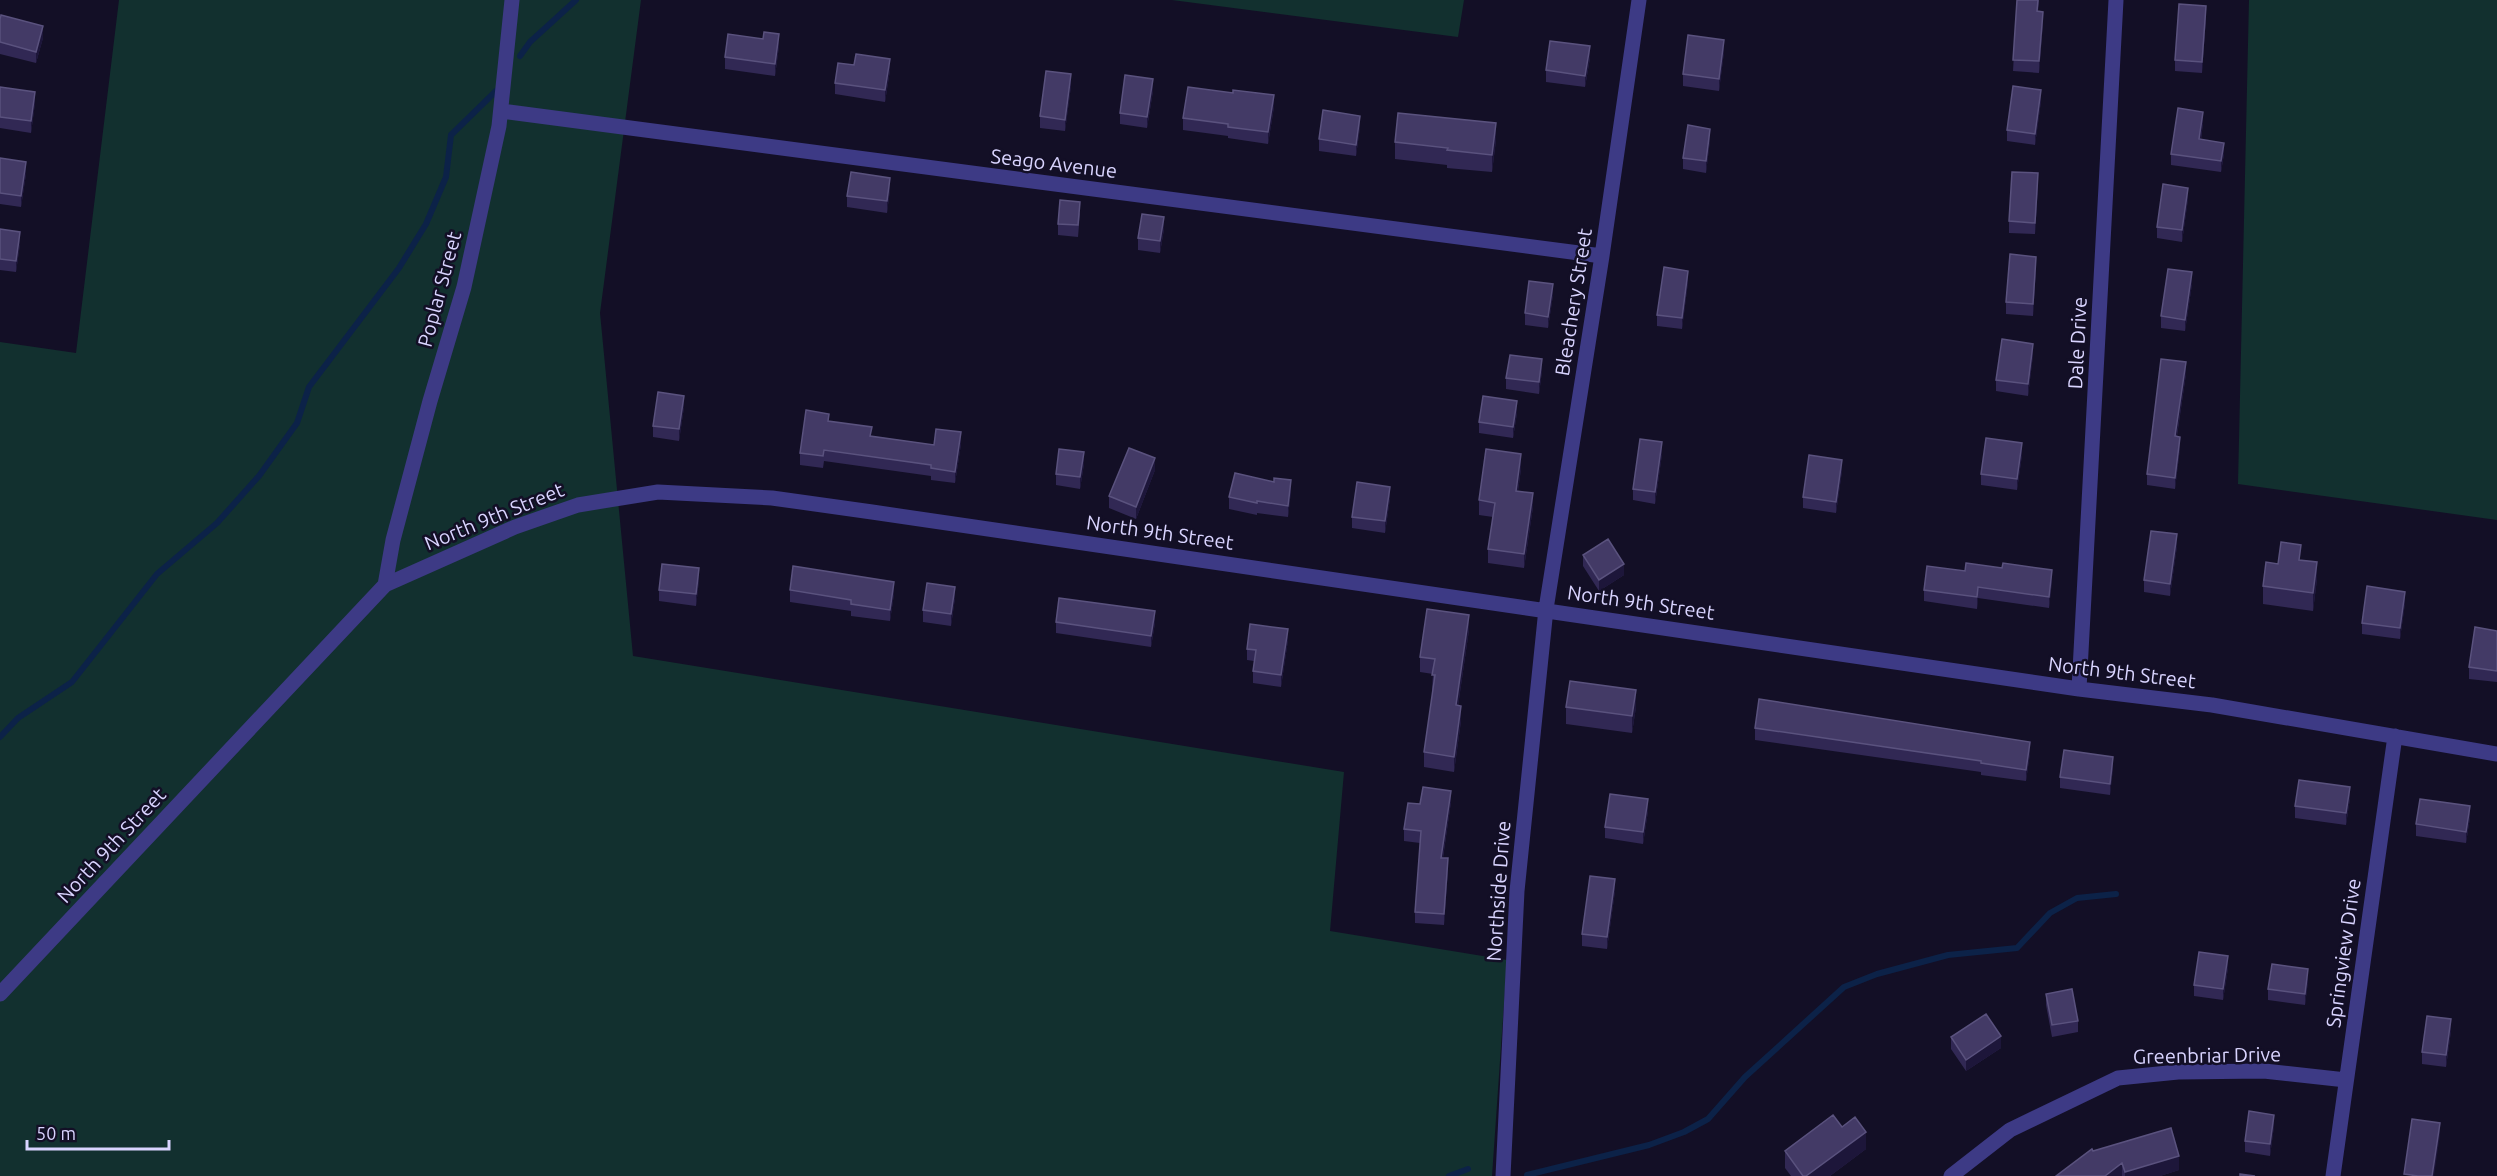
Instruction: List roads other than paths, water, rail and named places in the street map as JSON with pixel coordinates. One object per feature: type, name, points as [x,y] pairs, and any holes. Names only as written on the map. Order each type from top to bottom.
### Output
[{"type":"street","name":"Poplar Street","points":[[385,585],[393,540],[405,494],[464,287],[501,111],[512,0]]},
{"type":"street","name":"Bleachery Street","points":[[1546,609],[1602,256],[1639,0]]},
{"type":"street","name":"Dale Drive","points":[[2079,689],[2116,0]]},
{"type":"street","name":"Seago Avenue","points":[[501,111],[1602,256]]},
{"type":"street","name":"North 9th Street","points":[[0,994],[385,585],[516,527],[578,505],[658,492],[772,498],[1546,609],[2079,689],[2212,705],[2497,754]]},
{"type":"street","name":"Northside Drive","points":[[1503,1176],[1517,891],[1546,609]]},
{"type":"street","name":"Springview Drive","points":[[2332,1176],[2395,736]]},
{"type":"street","name":"Greenbriar Drive","points":[[1951,1176],[2010,1130],[2118,1078],[2178,1072],[2265,1071],[2346,1080]]},
{"type":"waterway","points":[[520,56],[530,42],[576,0]]},
{"type":"waterway","points":[[0,737],[18,718],[72,682],[157,574],[217,523],[259,476],[297,423],[309,387],[399,268],[426,224],[446,177],[451,135],[496,91]]},
{"type":"waterway","points":[[1527,1175],[1649,1145],[1684,1132],[1708,1119],[1745,1077],[1844,987],[1877,974],[1948,955],[2017,948],[2050,913],[2077,898],[2116,894]]},
{"type":"waterway","points":[[1449,1176],[1468,1169]]}]
